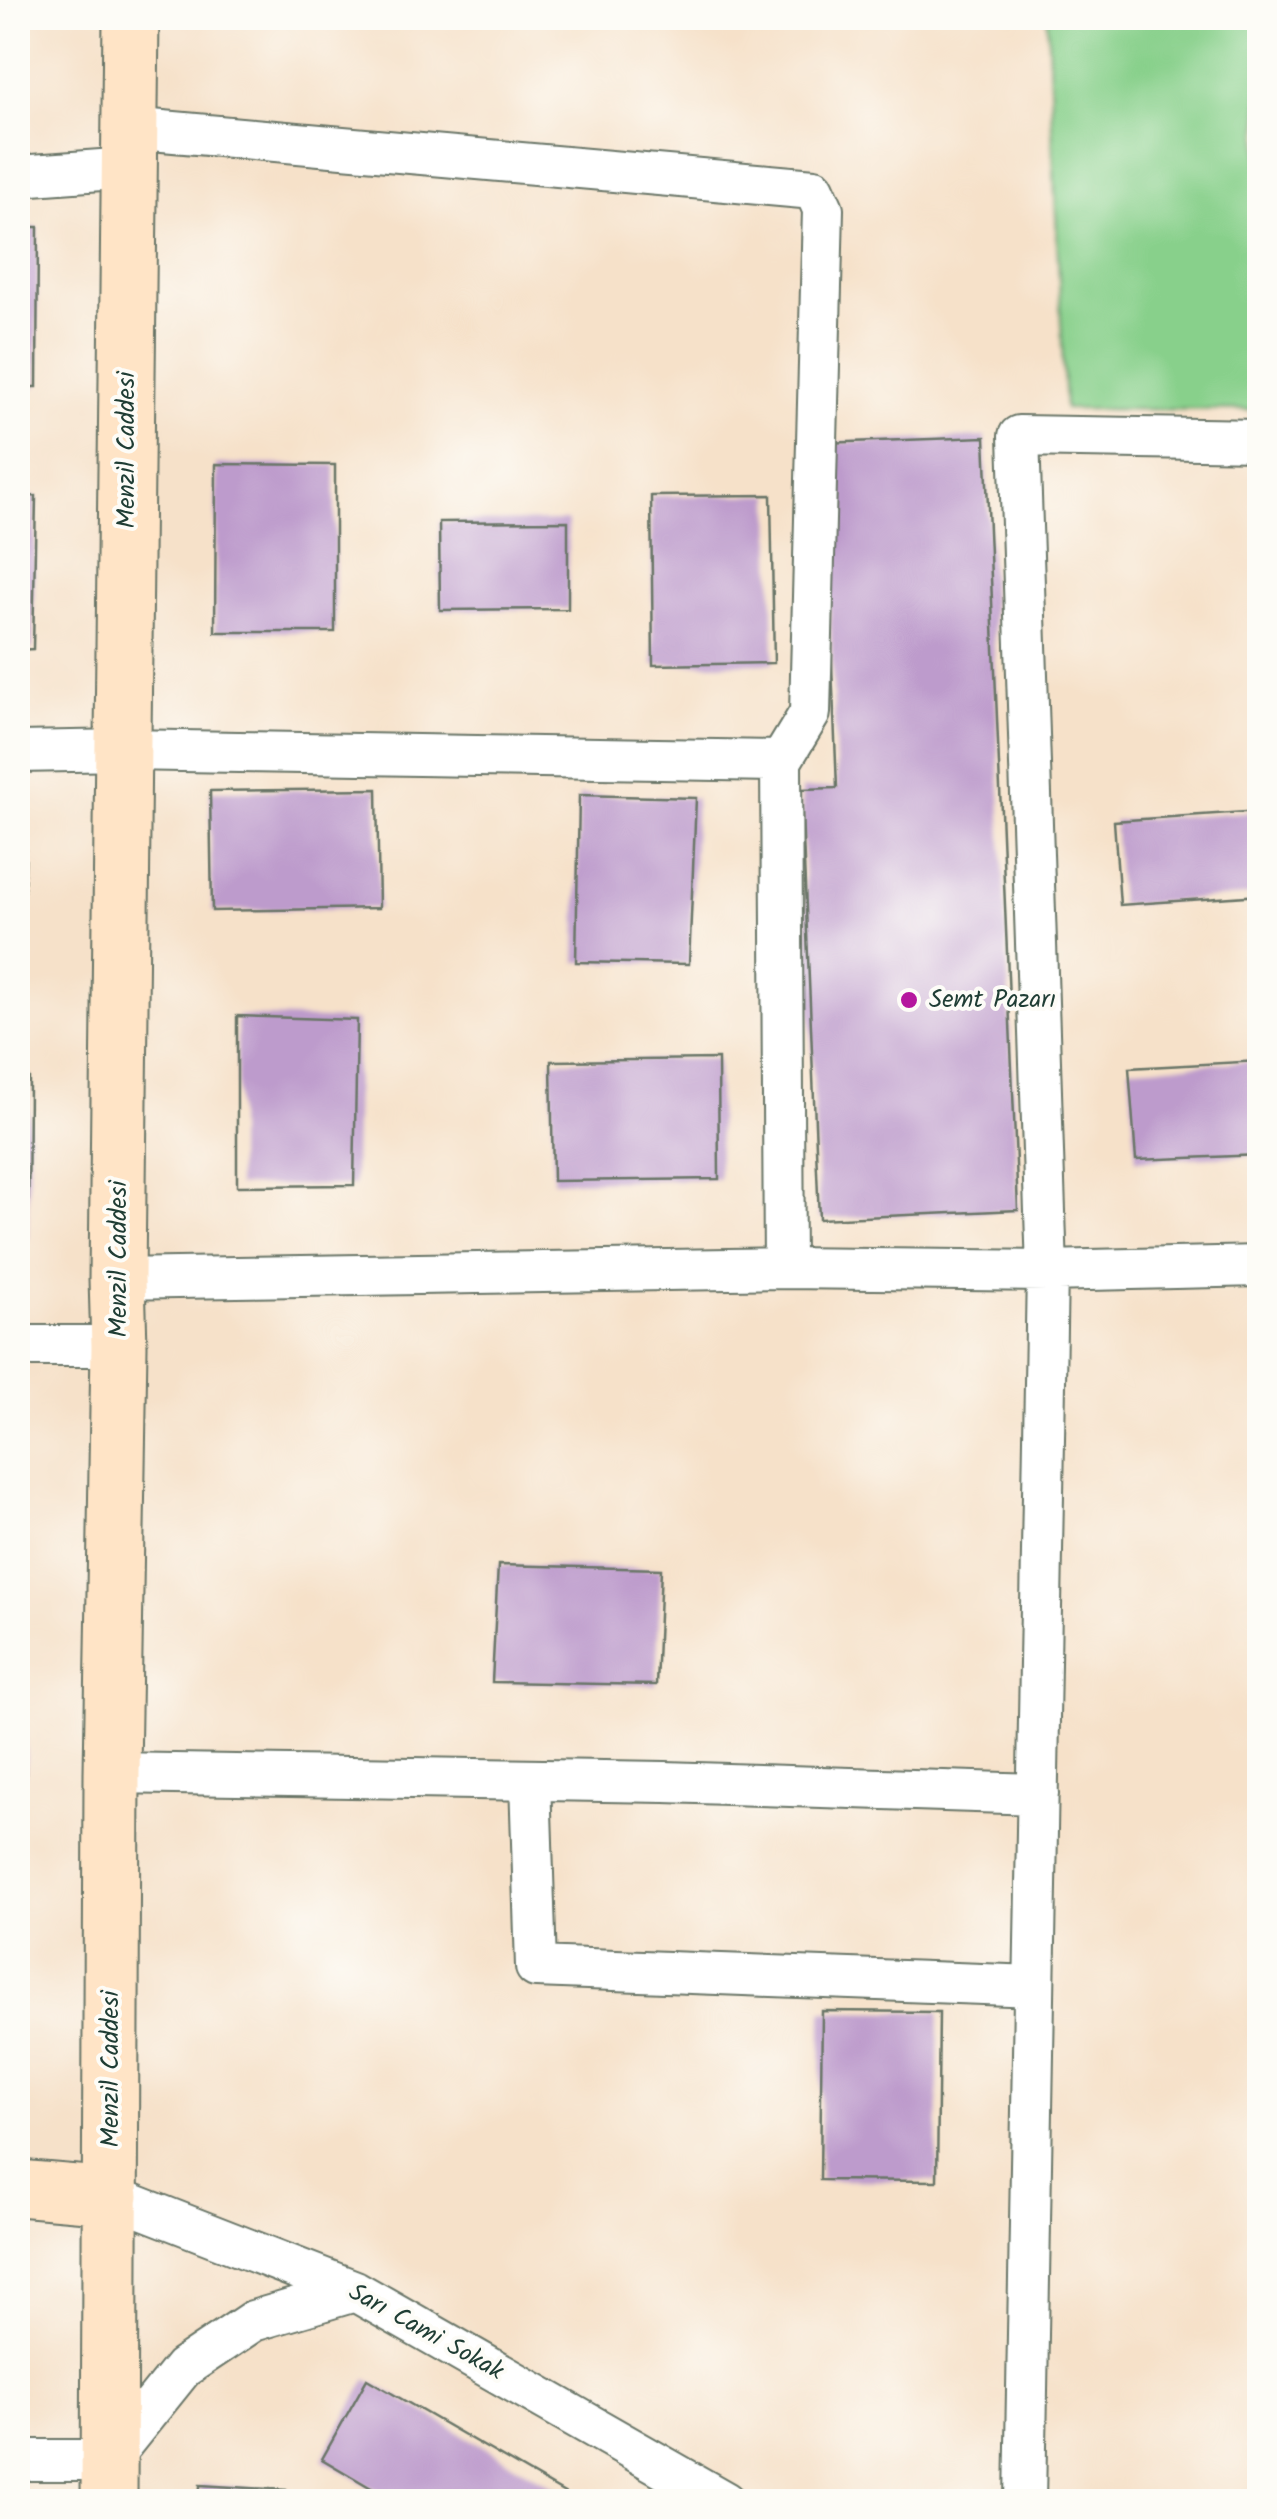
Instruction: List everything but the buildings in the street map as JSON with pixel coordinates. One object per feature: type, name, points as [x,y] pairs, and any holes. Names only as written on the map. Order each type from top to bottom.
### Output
[{"type":"street","name":"Menzil Caddesi","points":[[109,2481],[112,1773],[130,18]]},
{"type":"street","points":[[18,176],[129,148],[814,190],[823,208],[810,712],[781,762],[784,1268]]},
{"type":"street","points":[[1025,2502],[1047,1272],[1019,436],[1260,440]]},
{"type":"street","points":[[18,752],[124,750],[781,762]]},
{"type":"street","points":[[117,1279],[784,1268],[1047,1272],[1260,1266]]},
{"type":"street","points":[[18,1346],[119,1346]]},
{"type":"street","points":[[112,1773],[1038,1794]]},
{"type":"street","points":[[530,1780],[536,1967],[1033,1986]]},
{"type":"street","points":[[18,2188],[111,2196]]},
{"type":"street","name":"Sarı Cami Sokak","points":[[111,2196],[355,2291],[725,2502]]},
{"type":"street","points":[[18,2460],[109,2481],[183,2368],[254,2321],[355,2291]]},
{"type":"green space","points":[[1047,18],[1259,18],[1259,410],[1065,409]]},
{"type":"place","name":"Semt Pazarı","points":[[909,1000]]}]
